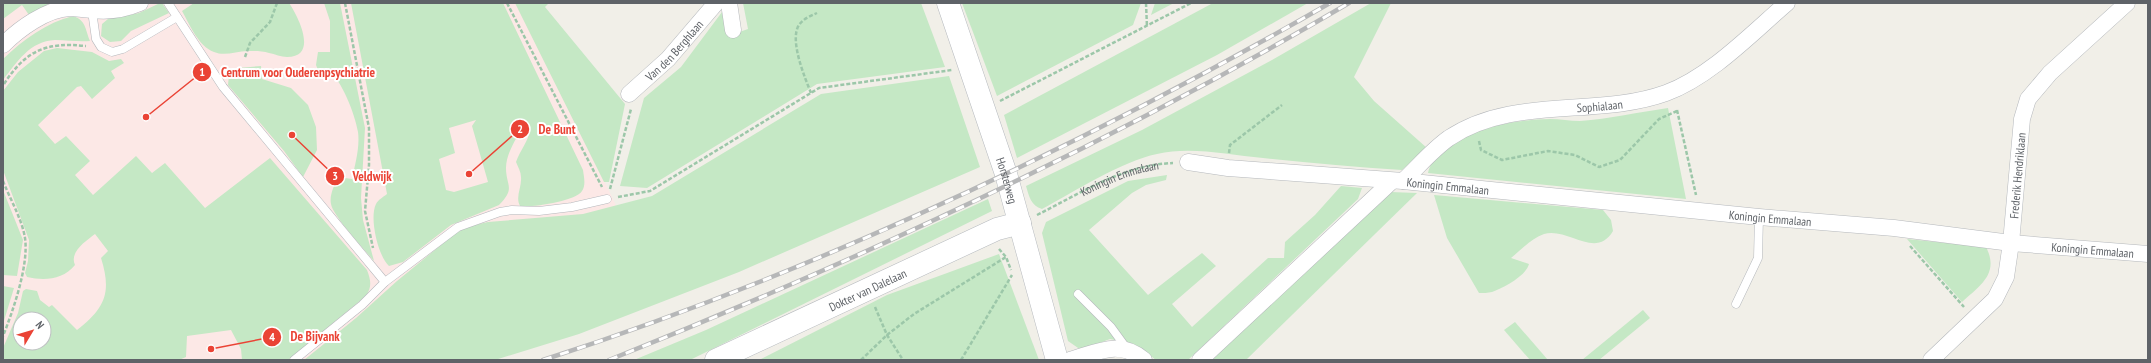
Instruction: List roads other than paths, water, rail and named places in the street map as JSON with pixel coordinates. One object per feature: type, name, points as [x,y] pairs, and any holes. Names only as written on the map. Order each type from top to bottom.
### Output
[{"type":"main road","name":"Horsterweg","points":[[948,3],[985,109],[1020,223],[1057,360]]},
{"type":"main road","name":"Dokter van Dalelaan","points":[[716,360],[997,229],[1020,223]]},
{"type":"street","points":[[3,45],[58,6],[92,10],[126,8],[140,3]]},
{"type":"street","name":"Van den Berghlaan","points":[[629,94],[668,59],[716,3]]},
{"type":"street","points":[[728,3],[733,30]]},
{"type":"street","name":"Sophialaan","points":[[1397,181],[1449,138],[1474,125],[1516,113],[1631,102],[1673,90],[1724,58],[1787,3]]},
{"type":"street","name":"Frederik Hendriklaan","points":[[1931,360],[1995,299],[2006,277],[2011,243],[2022,119],[2028,99],[2050,73],[2127,3]]},
{"type":"street","name":"Koningin Emmalaan","points":[[1188,162],[1228,168],[1397,181],[1759,217],[1894,228],[2011,243],[2148,254]]},
{"type":"street","name":"Koningin Emmalaan","points":[[1200,360],[1397,181]]},
{"type":"street","points":[[1070,360],[1103,350],[1118,348],[1127,349],[1144,360]]},
{"type":"lane","points":[[168,3],[223,87],[385,282]]},
{"type":"lane","points":[[92,10],[96,39],[101,47],[106,51],[118,52],[177,17]]},
{"type":"lane","points":[[294,360],[362,305],[385,282],[458,227],[470,221],[500,212],[539,211],[572,207],[607,199]]},
{"type":"lane","points":[[1736,304],[1758,258],[1759,217]]},
{"type":"lane","points":[[1078,294],[1114,331],[1127,349]]},
{"type":"railway","points":[[543,360],[646,325],[747,287],[847,246],[946,202],[1044,156],[1140,107],[1236,56],[1330,3]]},
{"type":"railway","points":[[609,360],[799,281],[986,196],[1170,103],[1349,3]]},
{"type":"place","name":"Centrum voor Ouderenpsychiatrie","points":[[146,117]]},
{"type":"place","name":"Veldwijk","points":[[292,135]]},
{"type":"place","name":"De Bunt","points":[[469,174]]},
{"type":"place","name":"De Bijvank","points":[[211,349]]}]
